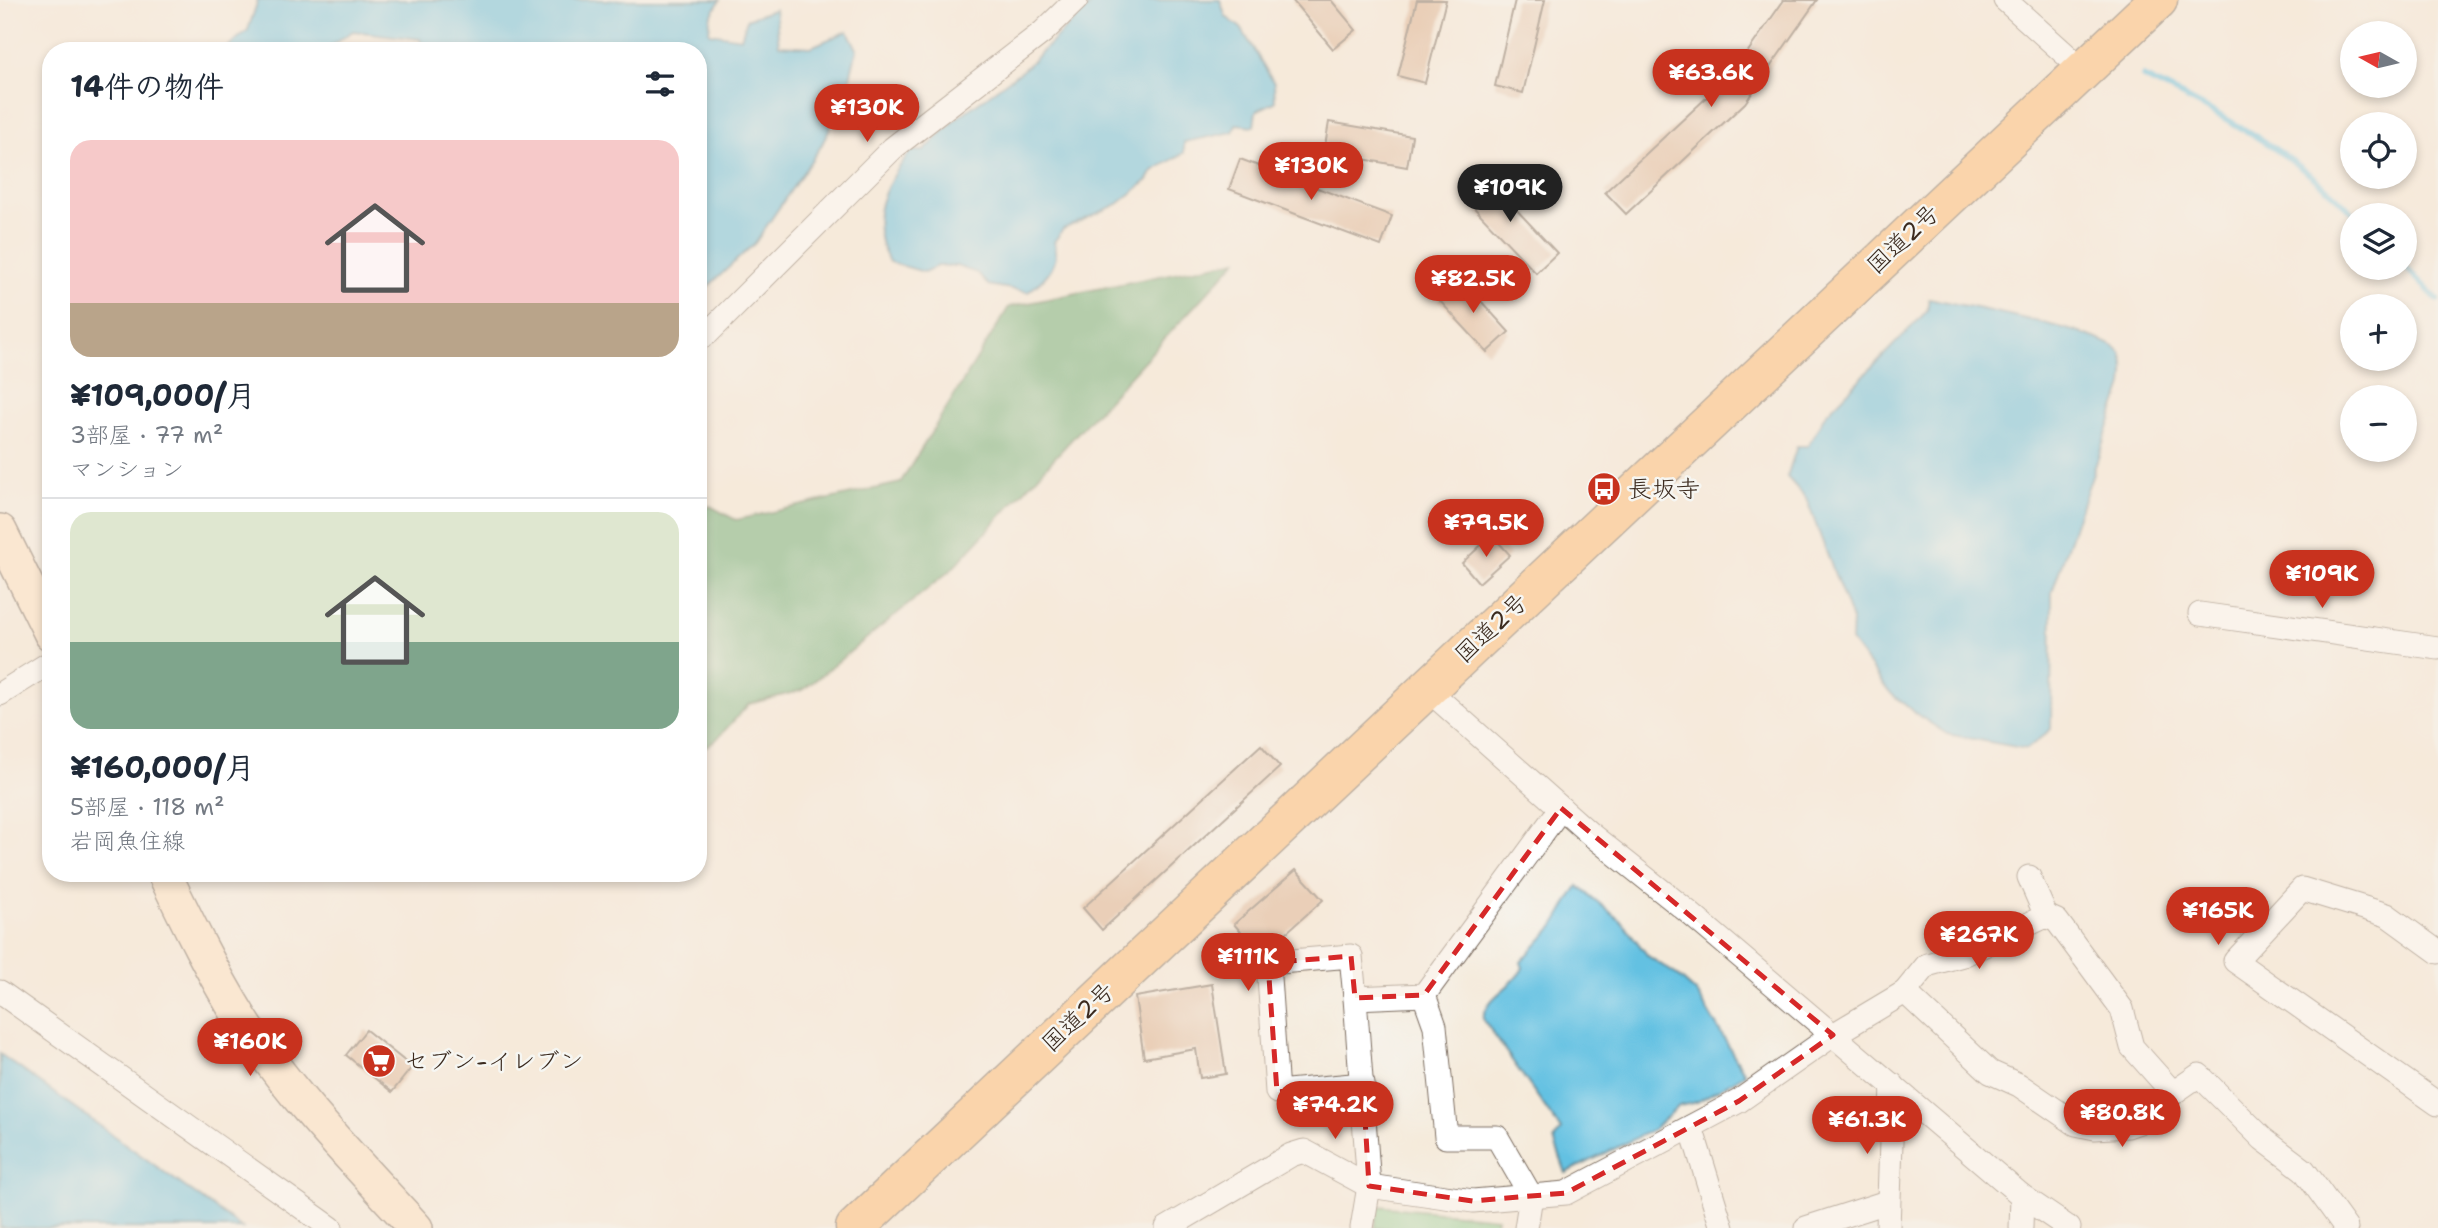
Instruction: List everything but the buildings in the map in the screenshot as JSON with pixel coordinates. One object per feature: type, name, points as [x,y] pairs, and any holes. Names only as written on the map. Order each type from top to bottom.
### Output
[{"type":"highway","name":"国道2号","points":[[855,1228],[2158,0]]},
{"type":"main road","points":[[0,531],[42,616]]},
{"type":"main road","points":[[168,882],[200,949],[264,1051],[321,1125],[416,1228]]},
{"type":"street","points":[[707,334],[892,149],[1043,32],[1076,0]]},
{"type":"street","points":[[2005,0],[2083,70]]},
{"type":"street","points":[[2200,614],[2438,648]]},
{"type":"street","points":[[0,694],[42,668]]},
{"type":"street","points":[[1427,689],[1561,808],[2022,1196],[2069,1228]]},
{"type":"street","points":[[1424,995],[1561,808]]},
{"type":"street","points":[[2029,877],[2046,916],[2057,921],[2122,1009],[2132,1047],[2173,1093]]},
{"type":"street","points":[[2438,952],[2387,915],[2302,888],[2235,961],[2438,1104]]},
{"type":"street","points":[[1167,1228],[1291,1155],[1304,1151],[1369,1186],[1473,1201],[1566,1193],[1739,1101],[1832,1035],[1905,992],[1927,965],[1963,955],[2046,916]]},
{"type":"street","points":[[1362,1228],[1369,1186],[1363,1084],[1351,956],[1268,963],[1277,1092],[1363,1084]]},
{"type":"street","points":[[0,992],[331,1228]]},
{"type":"street","points":[[1905,992],[1990,1072],[2019,1085],[2076,1124],[2095,1128],[2128,1126],[2151,1118],[2173,1093],[2199,1075],[2263,1139],[2304,1170],[2346,1228]]},
{"type":"street","points":[[1355,998],[1424,995]]},
{"type":"street","points":[[1424,995],[1435,1026],[1446,1137],[1497,1136],[1531,1196],[1526,1228]]},
{"type":"street","points":[[1888,1228],[1893,1085]]},
{"type":"street","points":[[1691,1127],[1722,1228]]},
{"type":"street","points":[[2021,1228],[2022,1196]]},
{"type":"street","points":[[1806,1228],[1887,1202]]},
{"type":"highlighted area","points":[[1561,808],[1833,1035],[1739,1101],[1566,1193],[1473,1201],[1369,1186],[1363,1084],[1277,1092],[1268,963],[1351,956],[1355,998],[1424,995]]},
{"type":"green space","points":[[1237,260],[952,569],[803,690],[749,704],[715,741],[707,746],[707,508],[710,506],[736,520],[900,483],[1009,307]]},
{"type":"green space","points":[[1378,1206],[1497,1218],[1495,1228],[1375,1228]]},
{"type":"water","points":[[258,0],[720,0],[710,18],[709,33],[741,38],[747,19],[775,9],[779,45],[811,47],[848,31],[857,49],[845,98],[821,146],[755,243],[707,288],[707,42],[421,42],[420,39],[353,31],[336,42],[234,42],[248,30]]},
{"type":"water","points":[[1095,0],[1220,0],[1226,17],[1241,28],[1274,83],[1275,102],[1256,111],[1254,126],[1236,124],[1233,132],[1184,142],[1184,153],[1153,171],[1148,180],[1118,204],[1063,229],[1054,242],[1054,264],[1028,292],[988,285],[977,273],[957,266],[937,266],[924,272],[889,262],[882,246],[878,217],[886,190],[911,151],[924,151],[957,118],[1024,69]]},
{"type":"water","points":[[1929,298],[2032,320],[2090,336],[2110,345],[2121,353],[2124,360],[2123,385],[2052,592],[2051,729],[2027,749],[1947,734],[1889,692],[1851,641],[1852,620],[1806,498],[1787,477],[1797,446],[1808,446],[1825,415],[1927,311]]},
{"type":"water","points":[[1578,886],[1622,922],[1648,956],[1677,975],[1697,993],[1745,1074],[1697,1102],[1679,1106],[1654,1129],[1566,1173],[1554,1140],[1561,1130],[1483,1019],[1489,1004],[1519,975],[1523,968],[1521,962],[1554,926]]},
{"type":"water","points":[[0,1054],[242,1228],[0,1228]]},
{"type":"waterway","points":[[2143,77],[2201,105],[2282,153],[2342,203]]},
{"type":"waterway","points":[[2417,279],[2438,300]]},
{"type":"place","name":"長坂寺","points":[[1604,489]]},
{"type":"place","name":"セブン-イレブン","points":[[379,1061]]}]
